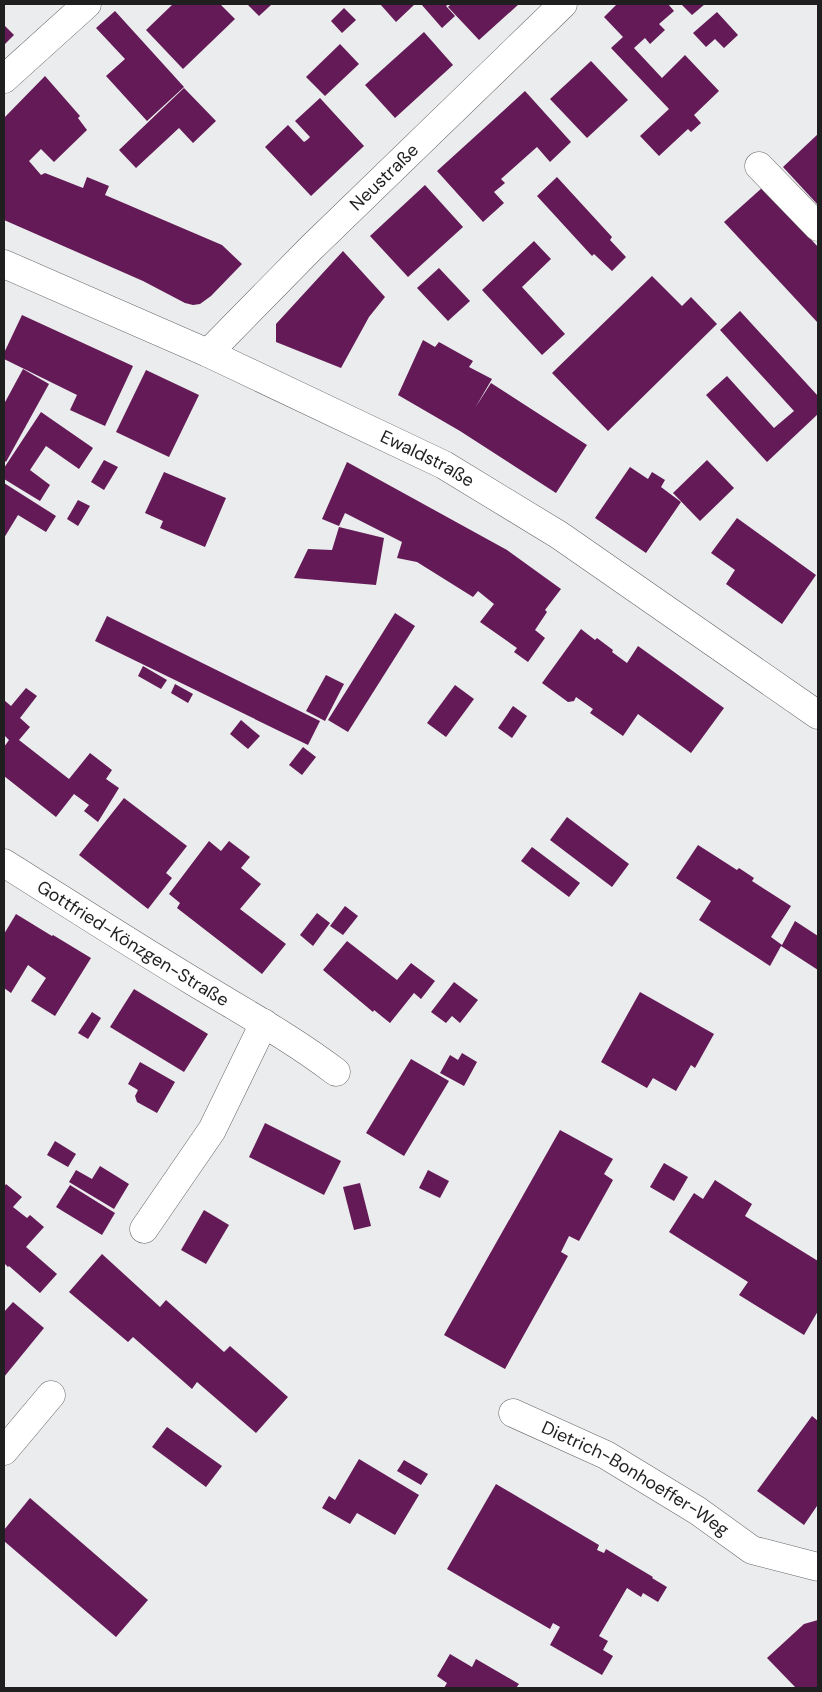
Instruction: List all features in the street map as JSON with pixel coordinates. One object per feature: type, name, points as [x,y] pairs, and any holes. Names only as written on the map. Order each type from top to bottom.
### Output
[{"type":"street","points":[[4,79],[87,4]]},
{"type":"street","name":"Neustraße","points":[[208,353],[310,249],[562,4]]},
{"type":"street","points":[[759,166],[818,227]]},
{"type":"street","name":"Ewaldstraße","points":[[4,264],[208,353],[452,470],[559,535],[752,667],[818,715]]},
{"type":"street","name":"Gottfried-Könzgen-Straße","points":[[4,862],[312,1054],[336,1072]]},
{"type":"street","points":[[144,1229],[212,1130],[264,1024]]},
{"type":"street","points":[[4,1451],[51,1395]]},
{"type":"street","name":"Dietrich-Bonhoeffer-Weg","points":[[513,1413],[606,1455],[698,1512],[752,1550],[818,1567]]},
{"type":"building","points":[[173,4],[220,4],[235,19],[183,69],[146,30]]},
{"type":"building","points":[[247,4],[269,4],[271,5],[259,16]]},
{"type":"building","points":[[380,4],[415,4],[396,22]]},
{"type":"building","points":[[421,4],[449,4],[446,6],[455,16],[442,28]]},
{"type":"building","points":[[451,4],[519,4],[479,40],[448,7]]},
{"type":"building","points":[[617,4],[668,4],[674,11],[659,24],[665,30],[650,44],[645,38],[634,48],[662,78],[685,55],[719,91],[694,115],[701,123],[691,132],[688,129],[659,156],[640,136],[669,109],[611,48],[623,37],[604,17]]},
{"type":"building","points":[[681,4],[705,4],[692,15]]},
{"type":"building","points":[[344,8],[356,20],[342,33],[331,21]]},
{"type":"building","points":[[115,11],[184,87],[147,121],[106,76],[125,59],[96,28]]},
{"type":"building","points":[[717,12],[738,35],[724,48],[715,39],[706,47],[693,33]]},
{"type":"building","points":[[4,25],[14,35],[4,45]]},
{"type":"building","points":[[424,32],[453,65],[395,118],[365,85]]},
{"type":"building","points":[[340,44],[359,64],[325,96],[306,77]]},
{"type":"building","points":[[591,61],[628,100],[587,138],[550,99]]},
{"type":"building","points":[[45,76],[80,116],[78,118],[87,130],[54,162],[41,149],[29,161],[41,175],[45,173],[83,188],[87,177],[109,186],[105,195],[222,245],[242,264],[211,296],[200,304],[185,303],[143,281],[4,220],[4,118]]},
{"type":"building","points":[[184,88],[216,121],[193,143],[179,128],[136,168],[119,150]]},
{"type":"building","points":[[525,91],[571,142],[550,162],[537,147],[501,179],[505,183],[494,192],[504,203],[483,222],[437,171]]},
{"type":"building","points":[[320,98],[364,146],[311,196],[265,147],[288,125],[304,142],[307,140],[310,137],[295,121]]},
{"type":"building","points":[[818,134],[818,205],[783,167]]},
{"type":"building","points":[[557,177],[612,237],[610,240],[626,257],[612,271],[594,254],[592,256],[537,196]]},
{"type":"building","points":[[425,185],[463,227],[408,277],[370,236]]},
{"type":"building","points":[[763,187],[818,247],[818,323],[724,222]]},
{"type":"building","points":[[534,241],[551,259],[522,287],[565,334],[542,355],[482,290]]},
{"type":"building","points":[[343,251],[385,297],[369,317],[341,368],[276,342],[276,324]]},
{"type":"building","points":[[439,268],[470,301],[448,321],[417,288]]},
{"type":"building","points":[[652,276],[682,306],[691,297],[717,324],[608,431],[552,373]]},
{"type":"building","points":[[740,311],[818,396],[818,414],[767,462],[706,395],[727,376],[774,428],[794,411],[720,330]]},
{"type":"building","points":[[22,315],[133,366],[105,426],[70,410],[77,395],[4,359],[4,353]]},
{"type":"building","points":[[423,340],[435,347],[439,342],[473,361],[469,367],[492,379],[475,408],[491,383],[587,445],[556,493],[460,431],[398,395]]},
{"type":"building","points":[[23,369],[49,384],[6,462],[4,460],[4,404]]},
{"type":"building","points":[[146,370],[199,395],[169,457],[116,432]]},
{"type":"building","points":[[41,412],[93,448],[79,469],[46,446],[30,470],[50,485],[40,501],[4,479],[4,468]]},
{"type":"building","points":[[104,460],[118,467],[104,490],[91,482]]},
{"type":"building","points":[[707,460],[734,488],[700,521],[673,493]]},
{"type":"building","points":[[347,462],[507,550],[561,589],[545,610],[547,612],[535,630],[545,638],[528,662],[514,652],[517,648],[480,622],[494,604],[478,591],[473,597],[417,562],[397,558],[402,542],[345,513],[339,526],[322,519]]},
{"type":"building","points":[[630,467],[648,479],[652,472],[665,480],[661,487],[681,502],[646,553],[595,518]]},
{"type":"building","points":[[164,472],[226,498],[205,547],[160,528],[163,521],[145,513]]},
{"type":"building","points":[[4,483],[56,516],[46,532],[18,515],[4,538]]},
{"type":"building","points":[[78,500],[90,506],[78,526],[67,519]]},
{"type":"building","points":[[737,518],[816,575],[782,624],[726,584],[735,570],[711,553]]},
{"type":"building","points":[[339,527],[384,538],[376,585],[294,578],[308,549],[332,550]]},
{"type":"building","points":[[395,613],[415,626],[348,732],[328,720]]},
{"type":"building","points":[[107,616],[320,721],[308,745],[95,641]]},
{"type":"building","points":[[581,629],[595,640],[597,638],[627,663],[638,646],[724,708],[691,753],[638,714],[623,736],[590,713],[593,709],[576,697],[574,701],[568,702],[542,683]]},
{"type":"building","points":[[143,666],[167,680],[161,689],[138,676]]},
{"type":"building","points":[[326,675],[344,684],[325,721],[306,711]]},
{"type":"building","points":[[175,684],[193,694],[188,703],[171,693]]},
{"type":"building","points":[[455,685],[474,699],[446,737],[427,723]]},
{"type":"building","points":[[26,688],[37,696],[20,718],[30,727],[19,740],[69,779],[90,753],[112,770],[106,779],[119,788],[98,822],[84,811],[89,805],[74,794],[56,817],[4,776],[4,747],[9,740],[4,735],[4,700],[11,706]]},
{"type":"building","points":[[513,706],[527,716],[512,738],[498,728]]},
{"type":"building","points":[[241,720],[260,736],[248,749],[230,734]]},
{"type":"building","points":[[303,747],[316,757],[302,775],[289,765]]},
{"type":"building","points":[[124,798],[187,846],[166,873],[172,878],[148,909],[79,855]]},
{"type":"building","points":[[567,817],[629,864],[612,887],[550,840]]},
{"type":"building","points":[[209,841],[221,851],[229,841],[250,857],[241,868],[261,884],[240,909],[286,944],[262,974],[177,908],[180,903],[169,894]]},
{"type":"building","points":[[698,845],[737,870],[739,868],[754,878],[752,881],[791,906],[771,937],[782,945],[795,921],[818,936],[818,970],[781,946],[770,966],[699,920],[711,901],[676,878]]},
{"type":"building","points":[[532,847],[580,883],[569,897],[521,861]]},
{"type":"building","points":[[345,906],[358,916],[343,935],[330,926]]},
{"type":"building","points":[[317,913],[330,923],[313,946],[300,935]]},
{"type":"building","points":[[16,914],[91,958],[55,1016],[31,1001],[46,978],[28,965],[11,993],[4,988],[4,934]]},
{"type":"building","points":[[347,941],[397,980],[411,963],[435,981],[421,999],[414,993],[390,1023],[374,1010],[373,1012],[323,970]]},
{"type":"building","points":[[454,982],[478,1000],[460,1023],[452,1016],[446,1023],[431,1012]]},
{"type":"building","points":[[134,989],[208,1034],[184,1072],[110,1027]]},
{"type":"building","points":[[640,992],[714,1034],[695,1068],[691,1065],[676,1091],[653,1078],[647,1088],[601,1062]]},
{"type":"building","points":[[92,1012],[101,1018],[88,1039],[78,1033]]},
{"type":"building","points":[[462,1053],[477,1062],[464,1086],[440,1073],[450,1055],[458,1060]]},
{"type":"building","points":[[411,1059],[449,1081],[404,1156],[366,1133]]},
{"type":"building","points":[[140,1062],[175,1082],[157,1113],[137,1102],[135,1096],[138,1090],[128,1084]]},
{"type":"building","points":[[265,1123],[341,1161],[324,1195],[249,1157]]},
{"type":"building","points":[[560,1130],[613,1159],[604,1174],[613,1180],[579,1241],[569,1236],[561,1252],[568,1256],[505,1369],[444,1335]]},
{"type":"building","points":[[55,1141],[76,1154],[68,1167],[47,1155]]},
{"type":"building","points":[[664,1163],[688,1177],[674,1201],[650,1187]]},
{"type":"building","points":[[100,1166],[129,1184],[114,1209],[69,1182],[76,1170],[92,1179]]},
{"type":"building","points":[[428,1170],[449,1181],[440,1198],[419,1188]]},
{"type":"building","points":[[715,1180],[752,1204],[745,1216],[818,1261],[818,1311],[804,1335],[739,1295],[748,1282],[669,1232],[694,1193],[703,1199]]},
{"type":"building","points":[[360,1183],[371,1226],[354,1230],[343,1187]]},
{"type":"building","points":[[6,1184],[22,1197],[13,1207],[27,1218],[30,1215],[44,1227],[26,1247],[57,1274],[40,1293],[4,1263],[4,1187]]},
{"type":"building","points":[[70,1185],[115,1213],[102,1235],[56,1207]]},
{"type":"building","points":[[204,1210],[229,1225],[206,1264],[181,1250]]},
{"type":"building","points":[[102,1254],[160,1307],[166,1300],[224,1352],[230,1346],[288,1397],[256,1433],[197,1382],[192,1389],[133,1337],[128,1342],[69,1292]]},
{"type":"building","points":[[13,1302],[44,1328],[4,1377],[4,1312]]},
{"type":"building","points":[[812,1416],[818,1421],[818,1507],[804,1525],[757,1491]]},
{"type":"building","points":[[167,1427],[222,1466],[206,1487],[152,1447]]},
{"type":"building","points":[[359,1459],[419,1495],[395,1535],[357,1513],[350,1524],[322,1508],[329,1496],[335,1500]]},
{"type":"building","points":[[404,1460],[428,1474],[421,1485],[397,1471]]},
{"type":"building","points":[[496,1484],[599,1545],[597,1550],[604,1553],[606,1549],[667,1587],[658,1602],[643,1593],[641,1597],[627,1588],[599,1636],[608,1641],[603,1650],[613,1656],[602,1675],[550,1645],[560,1627],[553,1623],[550,1629],[447,1569]]},
{"type":"building","points":[[30,1498],[148,1600],[116,1637],[4,1541],[4,1530]]},
{"type":"building","points":[[818,1620],[818,1688],[796,1688],[767,1658],[804,1624]]},
{"type":"building","points":[[450,1654],[472,1667],[476,1659],[519,1684],[516,1688],[444,1688],[447,1683],[437,1676]]}]
